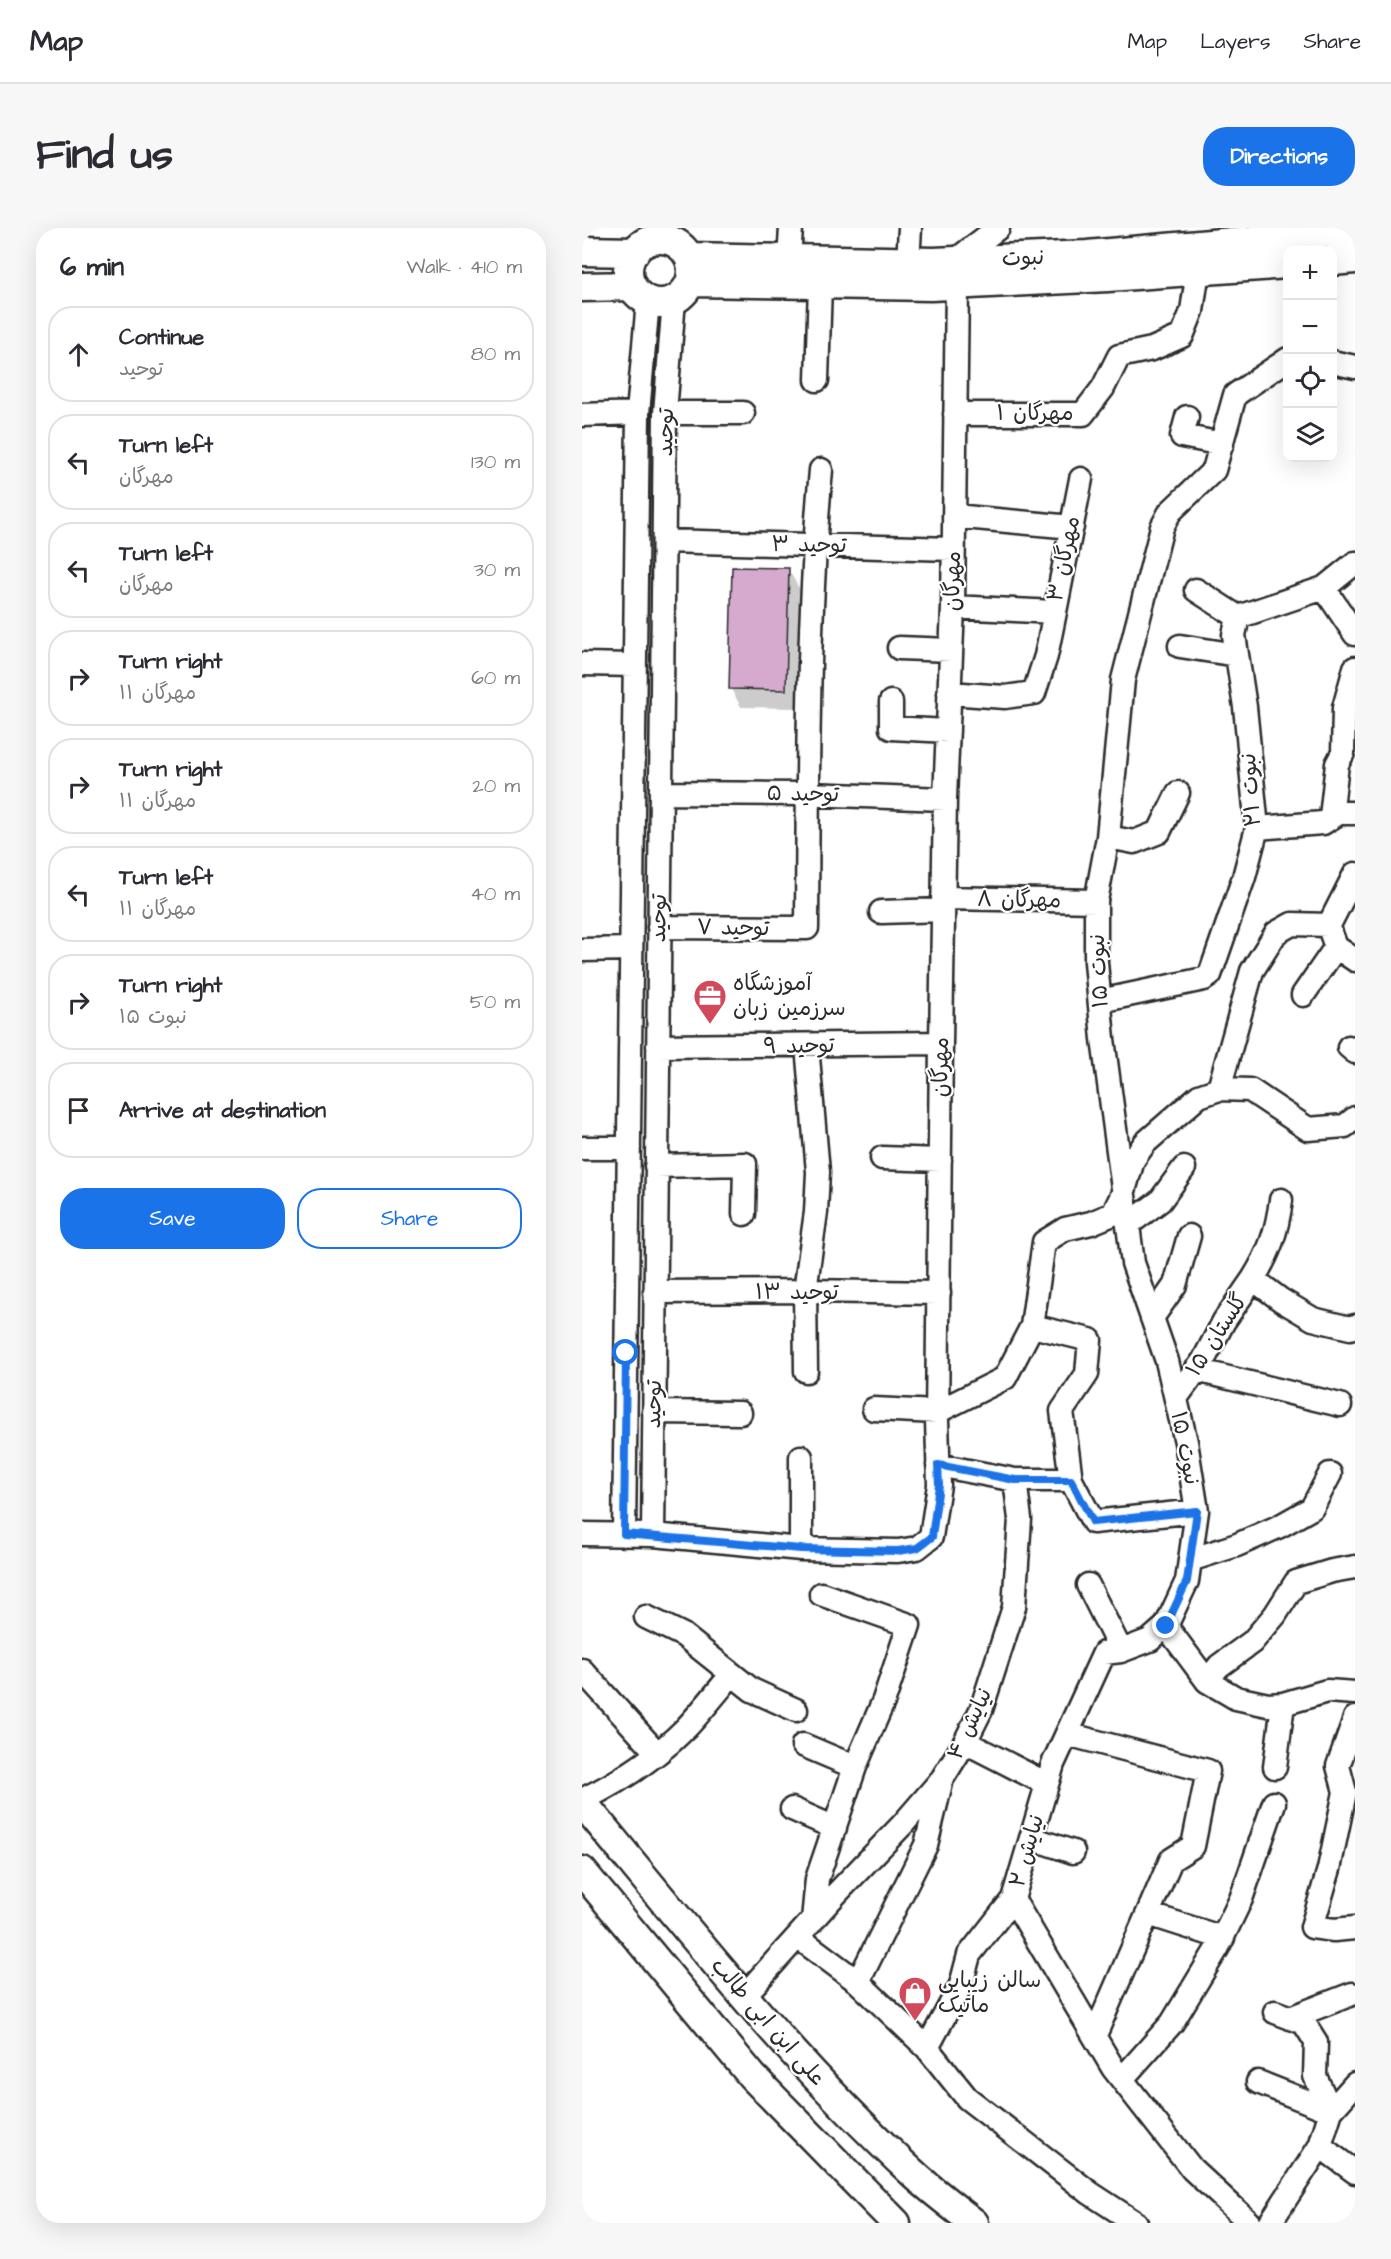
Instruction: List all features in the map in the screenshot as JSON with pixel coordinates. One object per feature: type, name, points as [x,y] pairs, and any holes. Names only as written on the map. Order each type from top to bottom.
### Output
[{"type":"main road","name":"نبوت","points":[[1330,241],[1355,231]]},
{"type":"main road","points":[[659,233],[677,244],[680,281],[628,271],[630,259],[635,252],[659,233]]},
{"type":"main road","name":"نبوت","points":[[582,287],[680,281],[820,284],[956,272],[1087,255],[1297,233],[1330,241],[1355,259]]},
{"type":"main road","points":[[582,251],[635,252]]},
{"type":"main road","name":"نبوت","points":[[680,281],[789,260],[908,262],[956,272],[1198,270],[1283,264]]},
{"type":"main road","name":"علی ابن ابی طالب","points":[[582,1801],[744,1996],[820,2083],[918,2178],[974,2223]]},
{"type":"main road","name":"علی ابن ابی طالب","points":[[582,1871],[752,2076],[896,2223]]},
{"type":"street","points":[[789,260],[791,228]]},
{"type":"street","points":[[908,262],[910,228]]},
{"type":"street","points":[[956,272],[999,228]]},
{"type":"street","name":"مهرگان ۱","points":[[955,414],[1083,414],[1103,388],[1119,356],[1152,349],[1182,336],[1192,311],[1198,270]]},
{"type":"street","name":"مهرگان","points":[[582,1534],[652,1535],[801,1549],[898,1551],[917,1548],[932,1537],[939,1485],[940,1043],[945,798],[953,607],[956,272]]},
{"type":"street","name":"توحید","points":[[652,1535],[665,413],[680,281]]},
{"type":"street","name":"توحید","points":[[624,1534],[638,414],[680,281]]},
{"type":"street","points":[[818,380],[820,284]]},
{"type":"street","name":"نبوت ۱۵","points":[[1166,1626],[1187,1581],[1197,1511],[1167,1361],[1133,1263],[1102,1039],[1096,962],[1095,901],[1108,837],[1123,680],[1162,527],[1170,512],[1214,470],[1235,395],[1283,362]]},
{"type":"street","points":[[1337,363],[1355,367]]},
{"type":"street","points":[[665,413],[743,413]]},
{"type":"street","points":[[582,415],[638,414]]},
{"type":"street","points":[[1186,417],[1182,436],[1222,444]]},
{"type":"street","points":[[808,794],[814,545],[821,470]]},
{"type":"street","name":"مهرگان ۳","points":[[953,607],[1055,612],[1081,479]]},
{"type":"street","points":[[954,516],[1072,527]]},
{"type":"street","name":"توحید ۳","points":[[665,541],[953,549]]},
{"type":"street","points":[[1196,590],[1238,617],[1324,588],[1355,563]]},
{"type":"street","points":[[1324,588],[1355,634]]},
{"type":"street","points":[[949,693],[1005,697],[1034,693],[1046,656],[1055,612]]},
{"type":"street","name":"نبوت ۲۱","points":[[1100,1001],[1204,979],[1210,975],[1244,877],[1257,828],[1245,707],[1234,635],[1238,617]]},
{"type":"street","points":[[1180,646],[1237,655]]},
{"type":"street","points":[[899,648],[951,650]]},
{"type":"street","points":[[582,664],[635,665]]},
{"type":"street","points":[[1331,817],[1337,764],[1343,753],[1344,708],[1355,668]]},
{"type":"street","points":[[891,702],[891,728],[948,731]]},
{"type":"street","points":[[635,759],[662,761]]},
{"type":"street","name":"توحید ۵","points":[[661,793],[945,798]]},
{"type":"street","points":[[1108,837],[1134,842],[1159,832],[1178,793]]},
{"type":"street","name":"توحید ۷","points":[[659,927],[807,928],[808,794]]},
{"type":"street","points":[[1257,828],[1323,823],[1339,813],[1355,813]]},
{"type":"street","points":[[1329,925],[1355,874]]},
{"type":"street","name":"مهرگان ۸","points":[[881,912],[943,904],[1095,901]]},
{"type":"street","points":[[1219,1089],[1252,971],[1276,933],[1292,924],[1329,925]]},
{"type":"street","points":[[1303,995],[1346,953],[1329,925]]},
{"type":"street","points":[[582,950],[631,949]]},
{"type":"street","name":"توحید ۹","points":[[658,1046],[940,1043]]},
{"type":"street","points":[[806,1371],[805,1291],[816,1212],[818,1172],[807,1046]]},
{"type":"street","points":[[874,1409],[938,1412],[1005,1378],[1032,1326],[1044,1242],[1065,1229],[1091,1223],[1113,1214],[1124,1191],[1133,1160],[1145,1143],[1199,1096],[1219,1089],[1250,1090],[1308,1129],[1345,1126],[1355,1119]]},
{"type":"street","points":[[582,1148],[629,1148]]},
{"type":"street","points":[[882,1158],[940,1160]]},
{"type":"street","points":[[656,1166],[745,1164],[744,1214]]},
{"type":"street","points":[[1129,1224],[1160,1201],[1184,1168]]},
{"type":"street","points":[[1253,1279],[1264,1261],[1277,1228],[1281,1200]]},
{"type":"street","points":[[1152,1318],[1175,1285],[1189,1236]]},
{"type":"street","name":"گلستان ۱۵","points":[[1176,1398],[1253,1279],[1312,1319],[1350,1328],[1355,1326]]},
{"type":"street","name":"توحید ۱۳","points":[[655,1292],[939,1293]]},
{"type":"street","points":[[1032,1326],[1090,1340],[1087,1374],[1062,1411],[1071,1480],[1093,1522],[1197,1511]]},
{"type":"street","points":[[1196,1370],[1340,1405]]},
{"type":"street","points":[[654,1412],[740,1413]]},
{"type":"street","points":[[801,1457],[801,1549]]},
{"type":"street","points":[[938,1465],[1015,1480],[1071,1480]]},
{"type":"street","points":[[1190,1560],[1237,1545],[1280,1527],[1312,1508],[1330,1474]]},
{"type":"street","name":"نیایش ۴","points":[[744,1996],[903,1824],[942,1779],[965,1742],[981,1710],[1014,1607],[1020,1518],[1015,1480]]},
{"type":"street","points":[[1207,1681],[1219,1666],[1252,1642],[1275,1615],[1296,1581],[1355,1567]]},
{"type":"street","points":[[1088,1585],[1121,1651]]},
{"type":"street","points":[[813,1920],[817,1879],[855,1767],[884,1700],[909,1625],[821,1594]]},
{"type":"street","points":[[646,1617],[683,1635],[752,1690],[796,1710]]},
{"type":"street","points":[[1166,1626],[1207,1681],[1236,1698],[1268,1705],[1283,1704],[1327,1690],[1355,1693]]},
{"type":"street","name":"نیایش ۲","points":[[927,2048],[961,1985],[969,1955],[1013,1899],[1053,1764],[1104,1653],[1121,1651],[1150,1640],[1166,1626]]},
{"type":"street","points":[[582,1670],[657,1753]]},
{"type":"street","points":[[582,1801],[609,1787],[657,1753],[686,1728],[732,1674]]},
{"type":"street","points":[[1275,1767],[1283,1704]]},
{"type":"street","points":[[1355,1718],[1338,1766],[1345,1792],[1329,1869],[1312,1927],[1334,1930],[1355,1928]]},
{"type":"street","points":[[1067,1734],[1208,1772],[1193,1846],[1171,1860],[1095,2036]]},
{"type":"street","points":[[965,1742],[1047,1784]]},
{"type":"street","points":[[803,1745],[855,1767]]},
{"type":"street","points":[[858,1982],[926,1845],[942,1779]]},
{"type":"street","points":[[1122,2079],[1172,2023],[1223,1938],[1241,1899],[1274,1803]]},
{"type":"street","points":[[792,1809],[835,1828]]},
{"type":"street","points":[[1031,1838],[1073,1852]]},
{"type":"street","points":[[1013,1899],[1122,2079],[1192,2169],[1250,2223]]},
{"type":"street","points":[[1148,1914],[1223,1938]]},
{"type":"street","points":[[799,1938],[858,1982],[927,2048],[967,2098],[1090,2193],[1136,2223]]},
{"type":"street","points":[[1331,2110],[1315,2076],[1316,2042],[1304,2023],[1282,2015],[1352,1994]]},
{"type":"street","points":[[1258,2082],[1331,2110]]},
{"type":"street","points":[[1270,2223],[1320,2146],[1331,2110],[1355,2084]]},
{"type":"street","points":[[1320,2146],[1355,2172]]},
{"type":"building","points":[[732,567],[789,568],[786,690],[729,689]]},
{"type":"place","name":"آموزشگاه سرزمین زبان","points":[[710,1025]]},
{"type":"place","name":"سالن زیبایی ماتیک","points":[[915,2022]]},
{"type":"route","points":[[626,1353],[624,1534],[801,1549],[898,1551],[917,1548],[932,1537],[939,1485],[938,1465],[1015,1480],[1071,1480],[1093,1522],[1197,1511],[1187,1581],[1166,1626]]}]
